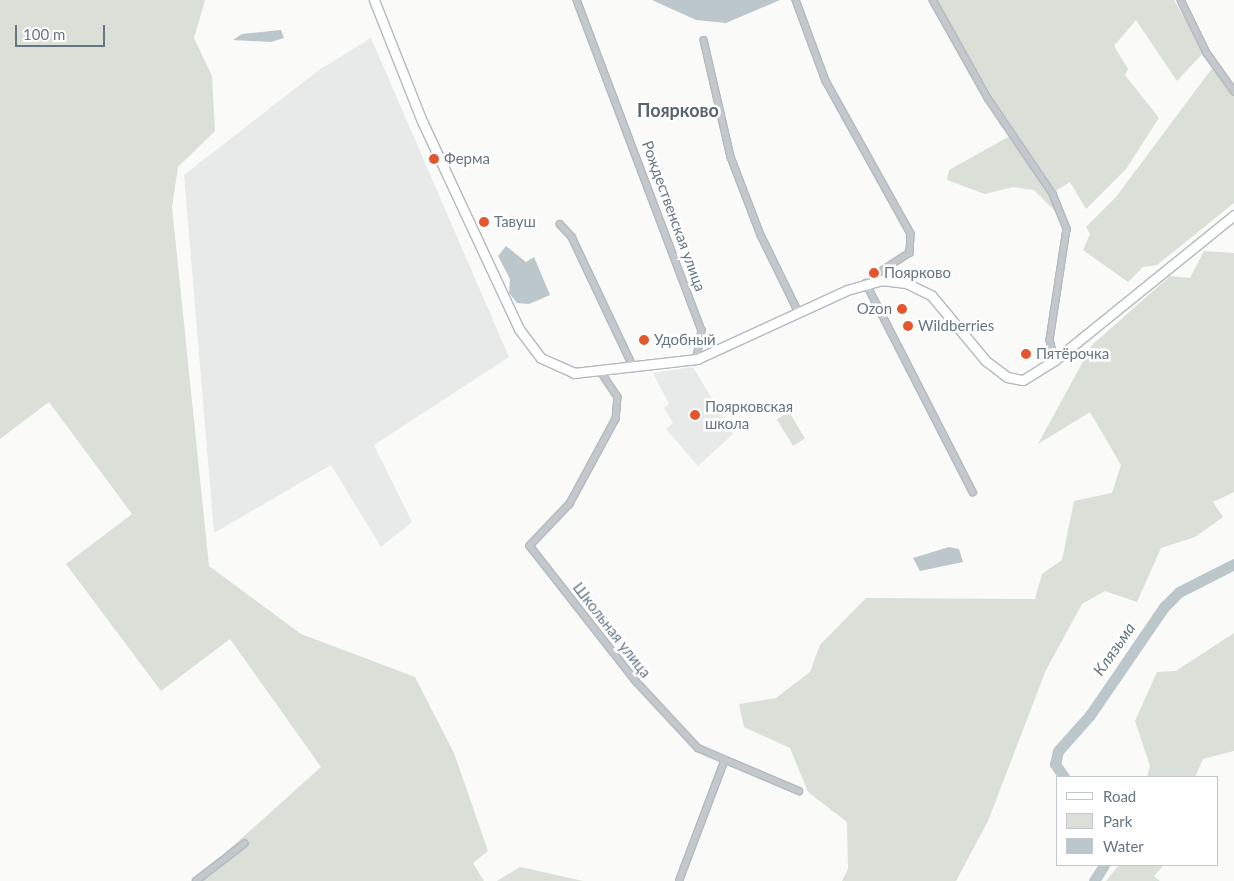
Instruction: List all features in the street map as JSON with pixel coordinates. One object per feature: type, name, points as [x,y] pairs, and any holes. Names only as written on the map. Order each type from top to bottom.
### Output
[{"type":"main road","points":[[374,0],[422,121],[519,329],[541,358],[574,373],[635,369],[697,359],[866,284],[881,280],[906,283],[931,295],[986,361],[1007,378],[1023,380],[1055,360],[1234,215]]},
{"type":"street","name":"Рождественская улица","points":[[577,0],[702,330],[697,359]]},
{"type":"street","points":[[796,0],[826,81],[911,234],[910,253],[884,270],[881,280]]},
{"type":"street","points":[[933,0],[988,98],[1053,194],[1067,229],[1050,340],[1055,360]]},
{"type":"street","points":[[1181,0],[1207,53],[1234,90]]},
{"type":"street","points":[[704,40],[731,157],[761,235],[799,313]]},
{"type":"street","points":[[560,224],[572,237],[635,369]]},
{"type":"street","points":[[866,284],[973,492]]},
{"type":"street","name":"Школьная улица","points":[[600,372],[618,397],[616,419],[570,504],[530,546],[672,722],[698,748],[724,762],[799,791]]},
{"type":"street","points":[[679,881],[724,762]]},
{"type":"street","points":[[196,881],[244,844]]},
{"type":"shaded area","points":[[371,38],[509,357],[374,445],[412,522],[381,547],[331,465],[214,533],[184,175],[319,70]]},
{"type":"shaded area","name":"Поярковская школа","points":[[693,367],[733,434],[698,466],[666,429],[673,423],[664,408],[669,404],[653,373]]},
{"type":"green space","points":[[0,0],[205,0],[194,38],[212,76],[215,131],[178,167],[172,207],[209,566],[301,634],[415,677],[454,753],[488,851],[473,863],[484,881],[194,881],[321,767],[230,639],[161,691],[66,564],[132,514],[49,402],[0,439]]},
{"type":"green space","points":[[936,0],[1174,0],[1204,52],[1177,81],[1136,20],[1114,46],[1128,69],[1125,75],[1159,118],[1126,169],[1086,209],[1070,182],[1056,191],[993,98]]},
{"type":"green space","points":[[1213,67],[1234,96],[1234,203],[1157,265],[1143,267],[1128,282],[1083,250],[1090,234],[1086,227],[1116,197]]},
{"type":"green space","points":[[1010,136],[1056,208],[1056,212],[1034,190],[1013,187],[985,194],[947,180],[949,170]]},
{"type":"green space","points":[[1204,251],[1234,253],[1234,492],[1213,502],[1223,517],[1195,537],[1161,548],[1137,602],[1105,591],[1082,604],[1046,670],[988,821],[956,881],[842,881],[848,869],[847,822],[808,792],[790,748],[744,727],[739,704],[776,698],[810,672],[820,645],[866,598],[1035,599],[1042,574],[1062,560],[1074,501],[1112,493],[1121,465],[1090,412],[1038,444],[1092,345],[1170,276],[1190,278]]},
{"type":"green space","points":[[789,412],[805,439],[793,446],[777,419]]},
{"type":"green space","points":[[1234,633],[1234,751],[1203,759],[1195,776],[1147,776],[1150,766],[1135,721],[1157,672],[1176,671]]},
{"type":"green space","points":[[1118,866],[1163,866],[1154,876],[1160,881],[1106,881]]},
{"type":"green space","points":[[520,867],[583,881],[497,881]]},
{"type":"water","points":[[652,0],[780,0],[726,23],[696,20]]},
{"type":"water","points":[[281,30],[284,38],[271,42],[233,40],[242,34]]},
{"type":"water","points":[[506,246],[526,262],[534,257],[550,295],[529,304],[517,303],[509,293],[510,279],[498,256]]},
{"type":"water","points":[[949,547],[959,549],[963,562],[920,571],[913,558]]},
{"type":"waterway","name":"Клязьма","points":[[1063,776],[1055,764],[1058,751],[1090,715],[1164,607],[1179,592],[1234,564]]},
{"type":"waterway","name":"Клязьма","points":[[1094,881],[1103,866]]},
{"type":"place","name":"Ферма","points":[[434,159]]},
{"type":"place","name":"Тавуш","points":[[484,222]]},
{"type":"place","name":"Поярково","points":[[874,273]]},
{"type":"place","name":"Ozon","points":[[902,309]]},
{"type":"place","name":"Wildberries","points":[[908,326]]},
{"type":"place","name":"Удобный","points":[[644,340]]},
{"type":"place","name":"Пятёрочка","points":[[1026,354]]},
{"type":"place","name":"Поярковская школа","points":[[695,415]]},
{"type":"district","name":"Поярково","points":[[678,110]]}]
